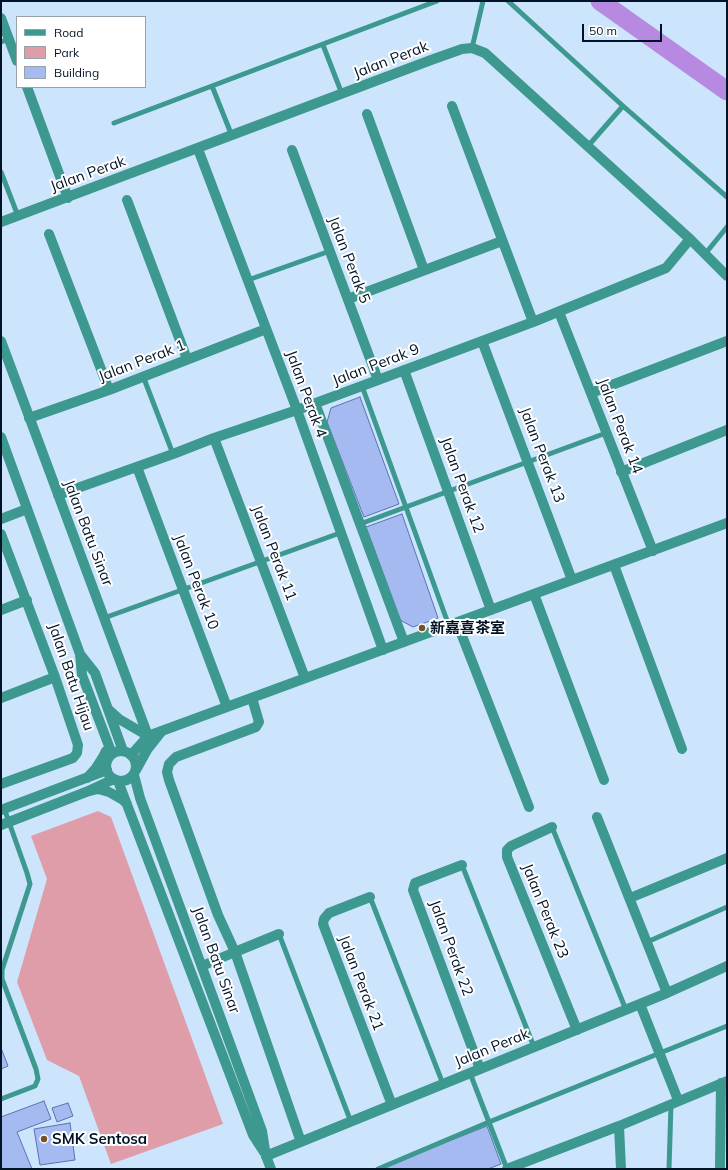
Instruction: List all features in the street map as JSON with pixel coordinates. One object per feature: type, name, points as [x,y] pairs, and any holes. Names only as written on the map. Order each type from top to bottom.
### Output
[{"type":"street","points":[[1,18],[16,59]]},
{"type":"street","name":"Jalan Perak","points":[[1,222],[462,49],[472,48]]},
{"type":"street","points":[[472,48],[485,53],[690,239],[727,276]]},
{"type":"street","points":[[27,88],[68,198]]},
{"type":"street","points":[[452,106],[533,322]]},
{"type":"street","points":[[367,114],[424,270]]},
{"type":"street","name":"Jalan Perak 4","points":[[198,149],[266,328],[383,650]]},
{"type":"street","name":"Jalan Perak 5","points":[[292,150],[378,380]]},
{"type":"street","points":[[127,200],[187,360]]},
{"type":"street","points":[[49,234],[109,390]]},
{"type":"street","name":"Jalan Perak 9","points":[[58,495],[362,386],[559,312],[666,268],[690,239]]},
{"type":"street","points":[[348,299],[502,241]]},
{"type":"street","name":"Jalan Perak 14","points":[[559,312],[653,551]]},
{"type":"street","name":"Jalan Perak 1","points":[[29,418],[109,390],[266,328]]},
{"type":"street","name":"Jalan Batu Sinar","points":[[1,341],[148,736]]},
{"type":"street","name":"Jalan Perak 13","points":[[482,341],[572,580]]},
{"type":"street","points":[[591,393],[727,341]]},
{"type":"street","name":"Jalan Perak 12","points":[[404,370],[491,610]]},
{"type":"street","name":"Jalan Perak 4","points":[[315,403],[404,642]]},
{"type":"street","points":[[621,472],[727,430]]},
{"type":"street","points":[[1,437],[80,654],[82,675],[112,754]]},
{"type":"street","name":"Jalan Perak 11","points":[[214,438],[305,678]]},
{"type":"street","name":"Jalan Perak 10","points":[[136,467],[227,707]]},
{"type":"street","points":[[1,520],[27,509]]},
{"type":"street","points":[[127,753],[148,736],[727,523]]},
{"type":"street","name":"Jalan Batu Hijau","points":[[1,534],[27,600],[78,745],[77,754],[73,758],[1,784]]},
{"type":"street","points":[[614,565],[682,749]]},
{"type":"street","points":[[534,594],[604,780]]},
{"type":"street","points":[[1,610],[27,600]]},
{"type":"street","points":[[453,624],[529,807]]},
{"type":"street","points":[[80,654],[95,672],[108,709],[127,753],[136,762],[135,773]]},
{"type":"street","points":[[1,698],[55,677]]},
{"type":"street","points":[[252,698],[260,722],[256,727],[176,757],[169,764],[167,772],[218,915],[235,952],[301,1142]]},
{"type":"street","points":[[108,709],[119,720],[148,736]]},
{"type":"street","points":[[5,823],[116,780],[127,780],[135,773],[147,750],[162,731]]},
{"type":"street","points":[[87,778],[104,757],[107,740]]},
{"type":"street","points":[[116,780],[108,774],[108,760],[112,754],[119,751],[127,753]]},
{"type":"street","points":[[3,809],[107,770]]},
{"type":"street","name":"Jalan Batu Sinar","points":[[135,773],[140,798],[262,1131],[266,1156]]},
{"type":"street","name":"Jalan Batu Sinar","points":[[116,780],[129,807],[253,1135],[266,1156],[271,1169]]},
{"type":"street","points":[[86,792],[98,789],[109,792],[123,800],[129,807]]},
{"type":"street","points":[[597,817],[667,993]]},
{"type":"street","name":"Jalan Perak 23","points":[[552,827],[511,846],[507,850],[507,857],[577,1030]]},
{"type":"street","points":[[630,898],[727,858]]},
{"type":"street","name":"Jalan Perak 22","points":[[462,865],[415,883],[413,890],[480,1069]]},
{"type":"street","name":"Jalan Perak 21","points":[[370,897],[329,913],[324,919],[323,924],[392,1105]]},
{"type":"street","points":[[202,966],[279,934]]},
{"type":"street","name":"Jalan Perak","points":[[266,1156],[626,1010],[727,966]]},
{"type":"street","points":[[640,1004],[659,1053],[675,1102]]},
{"type":"street","points":[[507,1169],[619,1126],[724,1082],[720,1169]]},
{"type":"street","points":[[619,1126],[621,1169]]},
{"type":"lane","points":[[114,122],[323,45],[437,1]]},
{"type":"lane","points":[[472,48],[482,1]]},
{"type":"lane","points":[[508,1],[727,197]]},
{"type":"lane","points":[[323,45],[342,94]]},
{"type":"lane","points":[[212,86],[232,136]]},
{"type":"lane","points":[[588,146],[624,106]]},
{"type":"lane","points":[[1,172],[18,216]]},
{"type":"lane","points":[[705,254],[727,227]]},
{"type":"lane","points":[[248,280],[330,250]]},
{"type":"lane","points":[[143,376],[173,454]]},
{"type":"lane","points":[[362,386],[405,507],[453,624]]},
{"type":"lane","points":[[360,524],[606,433]]},
{"type":"lane","points":[[104,618],[183,591],[340,533]]},
{"type":"lane","points":[[1,1099],[35,1086],[38,1079],[2,979],[2,970],[30,884],[27,872],[5,823],[3,809]]},
{"type":"lane","points":[[552,827],[626,1010]]},
{"type":"lane","points":[[462,865],[534,1047]]},
{"type":"lane","points":[[370,897],[443,1084]]},
{"type":"lane","points":[[647,942],[727,907]]},
{"type":"lane","points":[[279,934],[351,1122]]},
{"type":"lane","points":[[378,1169],[489,1122],[727,1026]]},
{"type":"lane","points":[[470,1074],[507,1169]]},
{"type":"lane","points":[[669,1169],[675,1102]]},
{"type":"green space","points":[[98,811],[111,817],[223,1124],[111,1164],[79,1076],[47,1060],[17,982],[47,879],[31,836]]},
{"type":"building","points":[[360,397],[399,504],[364,517],[327,422],[331,408]]},
{"type":"building","points":[[402,514],[438,618],[413,627],[400,620],[366,527]]},
{"type":"building","points":[[1,1048],[8,1066],[1,1069]]},
{"type":"building","points":[[44,1101],[51,1119],[17,1132],[32,1169],[1,1169],[1,1117]]},
{"type":"building","points":[[68,1103],[73,1116],[57,1122],[52,1108]]},
{"type":"building","points":[[70,1123],[75,1160],[40,1165],[34,1129]]},
{"type":"building","points":[[487,1126],[501,1164],[488,1169],[378,1169]]},
{"type":"waterway","points":[[600,1],[727,91]]},
{"type":"place","name":"新嘉喜茶室","points":[[422,628]]},
{"type":"place","name":"SMK Sentosa","points":[[44,1139]]}]
